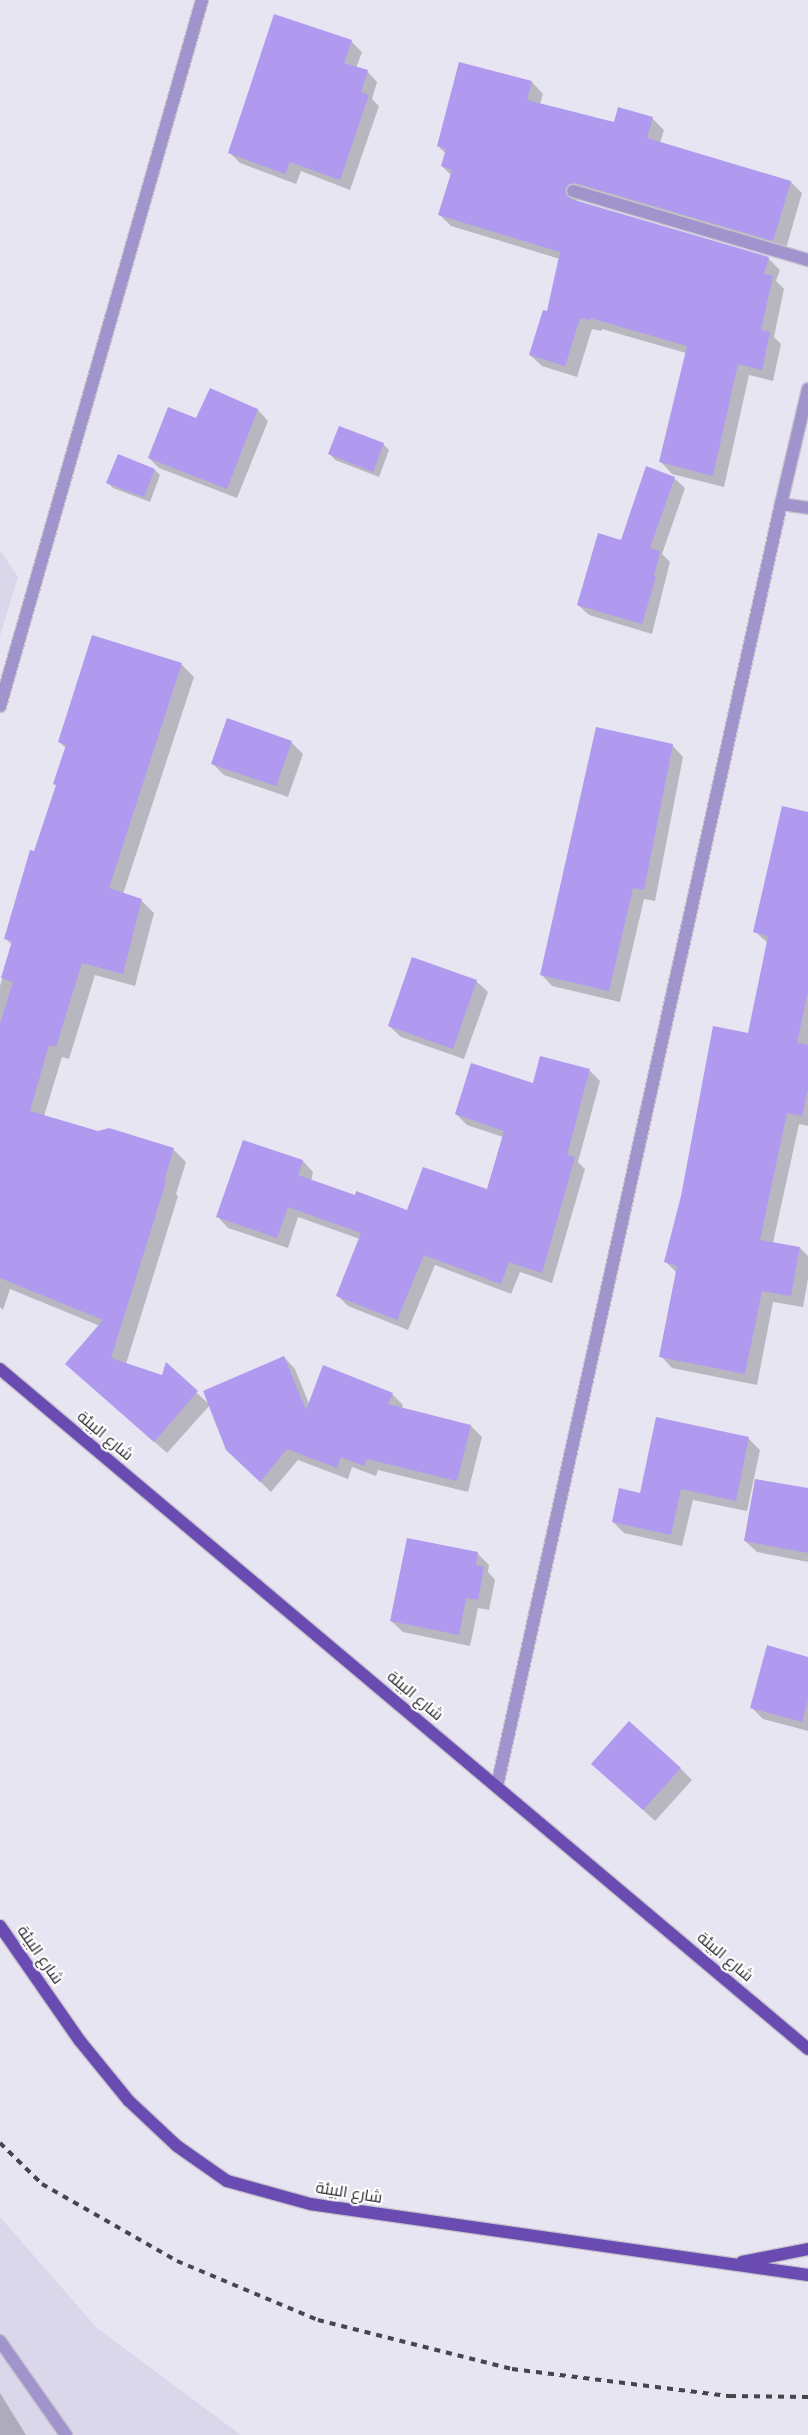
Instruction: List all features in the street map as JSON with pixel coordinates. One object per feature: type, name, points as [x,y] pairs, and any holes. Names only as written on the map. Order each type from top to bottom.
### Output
[{"type":"main road","name":"شارع البيئة","points":[[0,1369],[808,2049]]},
{"type":"main road","name":"شارع البيئة","points":[[0,1926],[80,2041],[129,2101],[177,2146],[227,2181],[310,2204],[808,2275]]},
{"type":"main road","points":[[732,2264],[808,2250]]},
{"type":"street","points":[[0,706],[202,0]]},
{"type":"street","points":[[573,191],[808,260]]},
{"type":"street","points":[[497,1786],[808,389]]},
{"type":"street","points":[[781,504],[808,508]]},
{"type":"street","points":[[0,2341],[66,2435]]},
{"type":"shaded area","points":[[0,550],[18,577],[0,636]]},
{"type":"shaded area","points":[[0,2217],[97,2328],[241,2435],[0,2435]]},
{"type":"building","points":[[274,14],[352,40],[344,63],[368,70],[361,92],[369,95],[340,180],[290,162],[285,174],[228,153]]},
{"type":"building","points":[[459,62],[532,81],[527,100],[614,122],[618,107],[653,117],[647,138],[791,181],[773,241],[575,183],[568,185],[565,189],[567,196],[571,199],[769,257],[764,274],[773,276],[761,330],[770,332],[762,370],[738,364],[713,476],[659,462],[687,346],[590,318],[589,320],[580,318],[565,366],[529,355],[543,310],[547,311],[560,252],[438,215],[452,170],[441,166],[446,149],[437,146]]},
{"type":"building","points":[[210,388],[258,409],[227,489],[148,458],[168,407],[196,418]]},
{"type":"building","points":[[339,426],[384,443],[373,472],[328,454]]},
{"type":"building","points":[[118,454],[155,469],[144,497],[106,483]]},
{"type":"building","points":[[646,466],[675,477],[650,548],[660,551],[654,576],[656,577],[642,624],[577,605],[598,533],[621,540]]},
{"type":"building","points":[[92,635],[182,663],[109,888],[142,899],[123,974],[82,963],[56,1047],[49,1045],[30,1111],[98,1131],[109,1128],[174,1148],[164,1181],[166,1182],[111,1358],[162,1375],[166,1362],[198,1391],[154,1442],[65,1364],[103,1320],[0,1278],[0,1024],[13,982],[1,978],[12,941],[4,939],[30,850],[34,851],[56,785],[53,784],[66,745],[58,742]]},
{"type":"building","points":[[227,718],[292,741],[276,786],[211,764]]},
{"type":"building","points":[[596,727],[673,744],[644,890],[633,888],[609,991],[540,975]]},
{"type":"building","points":[[782,806],[808,812],[808,992],[797,1043],[808,1045],[808,1090],[802,1116],[787,1113],[760,1240],[800,1247],[791,1296],[762,1291],[745,1374],[659,1357],[677,1266],[664,1262],[681,1196],[713,1026],[748,1033],[768,936],[753,932]]},
{"type":"building","points":[[412,957],[477,980],[453,1049],[388,1026]]},
{"type":"building","points":[[540,1056],[590,1069],[567,1155],[575,1157],[542,1273],[509,1262],[501,1284],[424,1255],[397,1320],[336,1296],[361,1233],[288,1207],[277,1238],[216,1217],[243,1140],[303,1160],[298,1175],[355,1195],[356,1191],[407,1210],[423,1167],[487,1189],[504,1131],[455,1114],[471,1063],[533,1083]]},
{"type":"building","points":[[284,1356],[306,1410],[323,1365],[393,1393],[388,1404],[471,1425],[457,1481],[367,1459],[364,1466],[341,1457],[337,1468],[287,1449],[260,1482],[226,1450],[203,1391]]},
{"type":"building","points":[[656,1417],[749,1437],[736,1501],[681,1489],[671,1535],[612,1522],[619,1488],[640,1493]]},
{"type":"building","points":[[755,1479],[808,1488],[808,1553],[744,1541]]},
{"type":"building","points":[[407,1538],[478,1552],[476,1565],[484,1567],[478,1600],[466,1598],[459,1635],[390,1621]]},
{"type":"building","points":[[767,1645],[808,1657],[808,1700],[802,1722],[750,1708]]},
{"type":"building","points":[[629,1721],[681,1768],[643,1810],[591,1764]]},
{"type":"railway","points":[[0,2143],[42,2184],[177,2261],[318,2320],[512,2369],[730,2396],[808,2397]]}]
